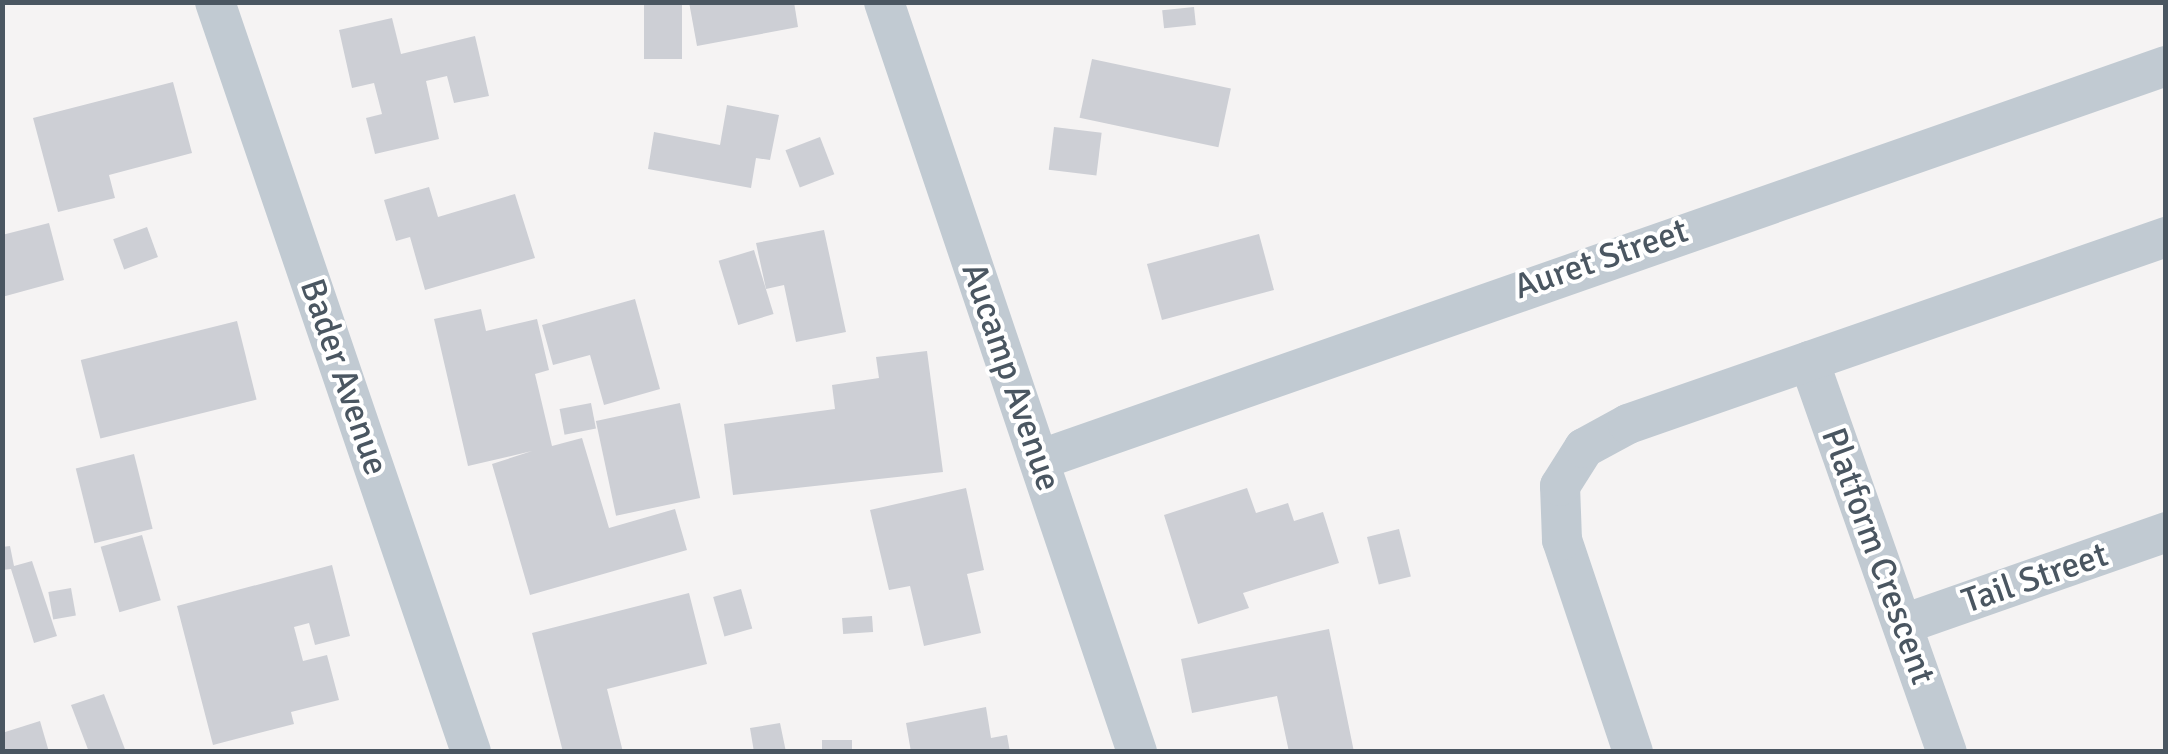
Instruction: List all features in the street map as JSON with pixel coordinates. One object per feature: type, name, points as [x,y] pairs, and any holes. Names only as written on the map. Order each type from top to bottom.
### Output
[{"type":"street","name":"Bader Avenue","points":[[215,2],[472,752]]},
{"type":"street","name":"Aucamp Avenue","points":[[884,2],[1137,752]]},
{"type":"street","name":"Auret Street","points":[[1039,460],[2166,66]]},
{"type":"street","points":[[1634,752],[1562,540],[1557,504],[1568,468],[1584,448],[1628,424],[2166,237]]},
{"type":"street","name":"Platform Crescent","points":[[1808,361],[1947,752]]},
{"type":"street","name":"Tail Street","points":[[1904,624],[2166,532]]},
{"type":"building","points":[[644,2],[682,2],[682,59],[644,59]]},
{"type":"building","points":[[689,2],[794,2],[798,27],[697,46]]},
{"type":"building","points":[[1194,7],[1196,25],[1164,28],[1162,10]]},
{"type":"building","points":[[392,18],[401,54],[475,36],[489,96],[454,103],[447,76],[426,81],[439,139],[375,154],[366,118],[382,114],[374,83],[352,88],[339,30]]},
{"type":"building","points":[[1092,59],[1231,89],[1218,147],[1080,118]]},
{"type":"building","points":[[173,82],[192,153],[109,175],[115,198],[58,212],[33,118]]},
{"type":"building","points":[[727,105],[779,115],[770,160],[756,158],[751,188],[648,169],[654,132],[720,145]]},
{"type":"building","points":[[1054,127],[1102,133],[1096,176],[1049,170]]},
{"type":"building","points":[[820,137],[834,174],[800,188],[785,150]]},
{"type":"building","points":[[429,187],[438,217],[515,194],[535,258],[425,290],[410,237],[396,241],[384,200]]},
{"type":"building","points":[[49,223],[64,280],[2,297],[2,235]]},
{"type":"building","points":[[147,227],[158,257],[124,269],[113,239]]},
{"type":"building","points":[[824,230],[846,332],[796,342],[784,285],[766,289],[756,243]]},
{"type":"building","points":[[1259,234],[1274,290],[1162,320],[1147,264]]},
{"type":"building","points":[[754,250],[774,314],[738,325],[719,261]]},
{"type":"building","points":[[635,299],[660,389],[604,405],[590,355],[553,365],[542,325]]},
{"type":"building","points":[[481,309],[486,331],[537,319],[549,370],[535,374],[552,446],[582,438],[609,528],[675,509],[687,550],[530,595],[492,464],[532,451],[468,466],[434,319]]},
{"type":"building","points":[[237,321],[257,400],[100,439],[81,360]]},
{"type":"building","points":[[927,351],[943,472],[733,495],[724,424],[835,409],[832,385],[879,378],[876,357]]},
{"type":"building","points":[[591,403],[596,429],[565,435],[560,409]]},
{"type":"building","points":[[680,403],[700,498],[616,516],[596,421]]},
{"type":"building","points":[[134,454],[153,529],[94,543],[76,469]]},
{"type":"building","points":[[966,488],[984,570],[967,574],[981,633],[924,646],[910,586],[889,590],[870,510]]},
{"type":"building","points":[[1247,488],[1256,513],[1288,503],[1294,521],[1323,512],[1339,563],[1243,593],[1249,608],[1198,624],[1164,515]]},
{"type":"building","points":[[1399,529],[1411,577],[1379,585],[1367,537]]},
{"type":"building","points":[[142,535],[161,600],[119,612],[101,547]]},
{"type":"building","points":[[10,546],[14,566],[32,561],[57,636],[34,643],[11,569],[2,570],[2,547]]},
{"type":"building","points":[[332,565],[350,636],[315,645],[309,623],[294,627],[303,661],[327,655],[339,700],[291,712],[294,724],[213,745],[177,606]]},
{"type":"building","points":[[71,588],[76,616],[53,620],[48,592]]},
{"type":"building","points":[[741,589],[752,628],[724,636],[713,597]]},
{"type":"building","points":[[689,593],[707,664],[607,689],[623,752],[563,752],[532,633]]},
{"type":"building","points":[[872,616],[873,632],[843,634],[842,618]]},
{"type":"building","points":[[1329,629],[1354,752],[1289,752],[1277,696],[1192,713],[1181,659]]},
{"type":"building","points":[[104,694],[126,752],[89,752],[71,705]]},
{"type":"building","points":[[986,707],[991,738],[1007,735],[1010,752],[911,752],[906,723]]},
{"type":"building","points":[[40,721],[49,752],[2,752],[2,733]]},
{"type":"building","points":[[780,723],[786,752],[754,752],[750,728]]},
{"type":"building","points":[[822,740],[852,740],[852,752],[822,752]]}]
